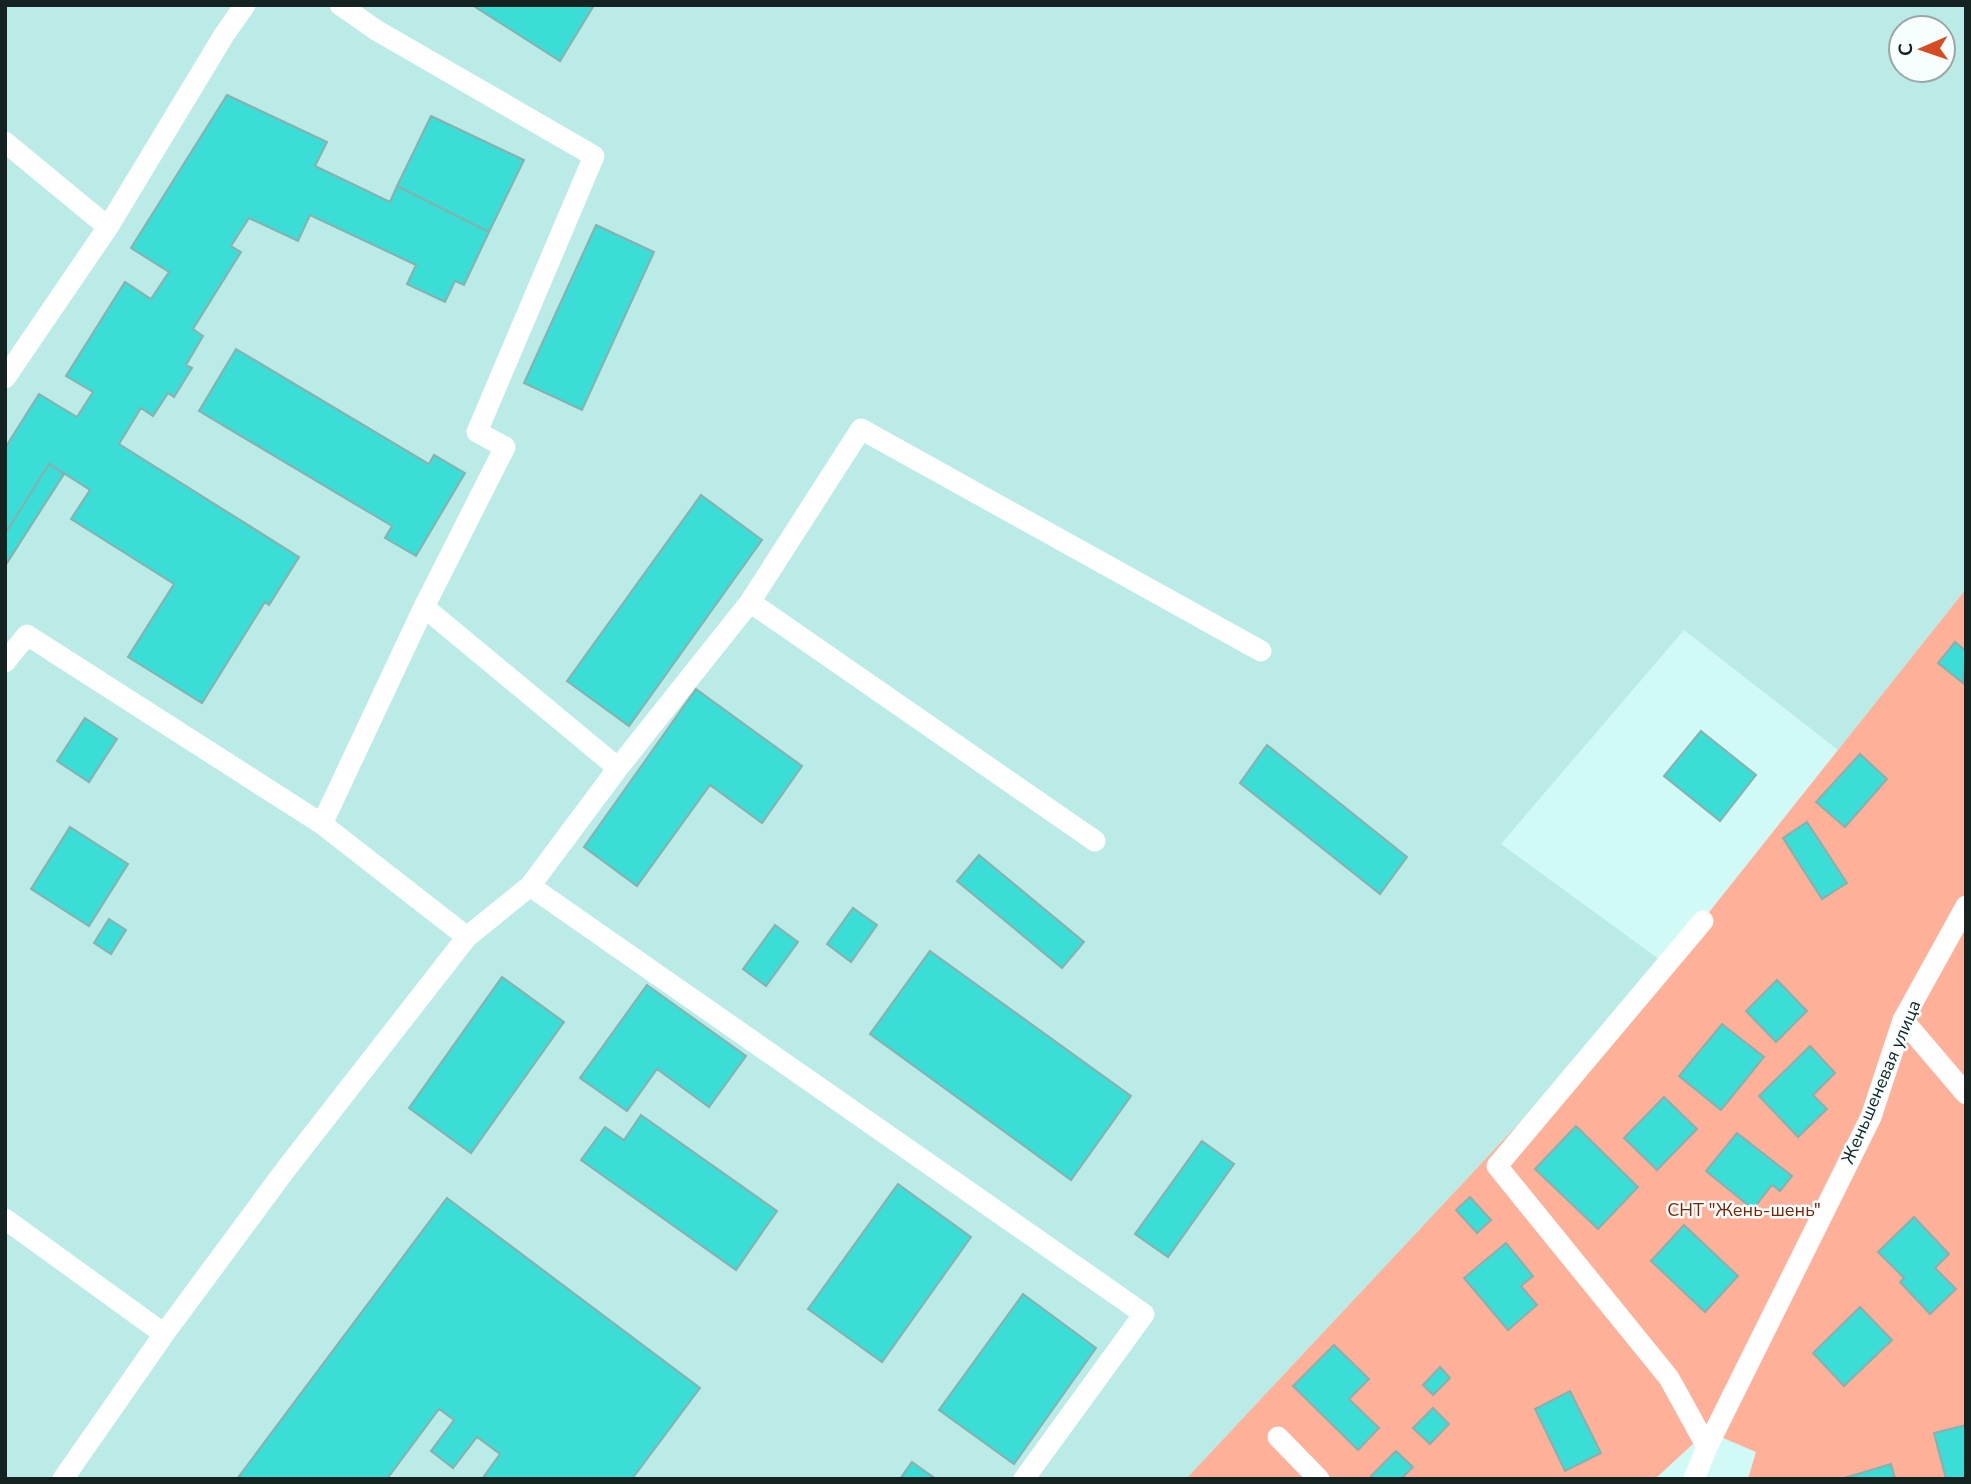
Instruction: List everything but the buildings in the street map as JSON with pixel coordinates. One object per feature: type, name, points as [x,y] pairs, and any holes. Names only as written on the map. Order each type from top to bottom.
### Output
[{"type":"lane","points":[[5,378],[108,227],[224,34],[245,5]]},
{"type":"lane","points":[[322,824],[424,607],[505,447],[477,432],[594,156],[376,30],[340,5]]},
{"type":"lane","points":[[5,142],[108,227]]},
{"type":"lane","points":[[63,1479],[164,1334],[286,1169],[467,937],[530,886],[618,768],[750,602],[861,429],[1261,652]]},
{"type":"lane","points":[[750,602],[1095,841]]},
{"type":"lane","points":[[424,607],[618,768]]},
{"type":"lane","points":[[5,663],[27,635],[322,824],[467,937]]},
{"type":"lane","points":[[530,886],[1144,1314],[1024,1479]]},
{"type":"lane","name":"Женьшеневая улица","points":[[1694,1479],[1707,1447],[1871,1117],[1903,1020],[1966,906]]},
{"type":"lane","points":[[1703,921],[1497,1166],[1669,1378],[1707,1447]]},
{"type":"lane","points":[[1903,1020],[1966,1094]]},
{"type":"lane","points":[[5,1219],[164,1334]]},
{"type":"lane","points":[[1278,1437],[1319,1479]]},
{"type":"shaded area","points":[[5,5],[1966,5],[1966,589],[1838,750],[1684,630],[1501,844],[1667,965],[1186,1479],[5,1479]]},
{"type":"green space","name":"СНТ \"Жень-шень\"","points":[[1966,589],[1966,1479],[1748,1479],[1756,1452],[1707,1431],[1655,1479],[1186,1479],[1667,965]]}]
